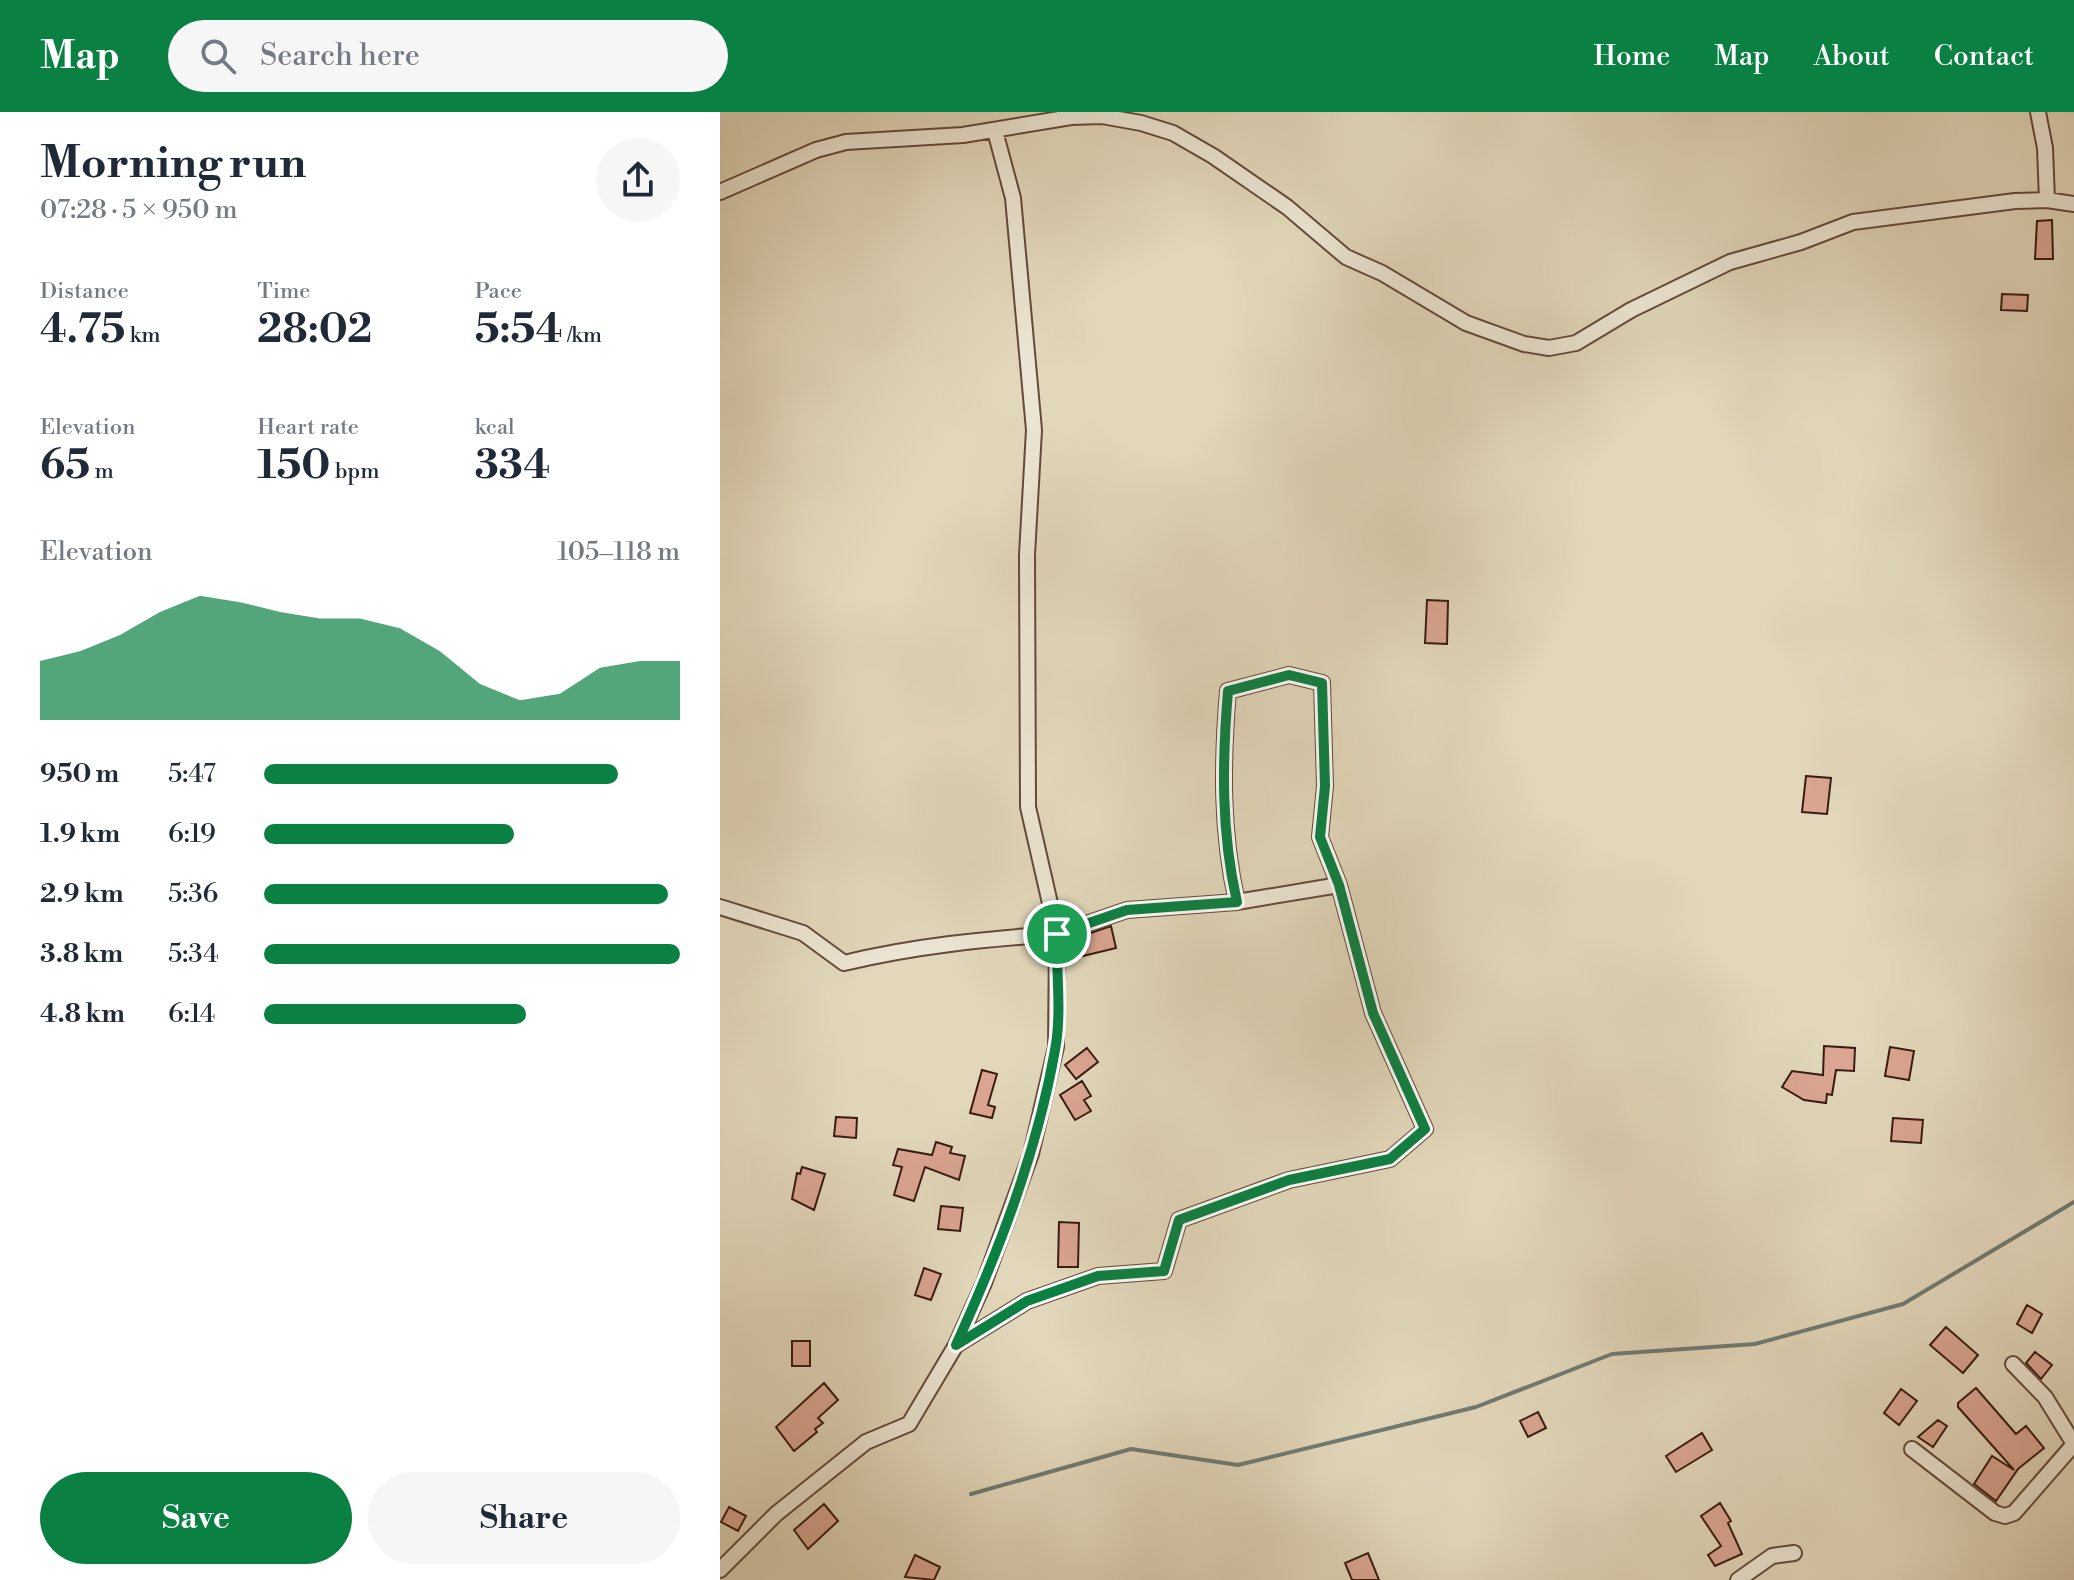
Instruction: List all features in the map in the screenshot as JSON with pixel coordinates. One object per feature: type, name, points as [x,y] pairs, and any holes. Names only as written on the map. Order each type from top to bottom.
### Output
[{"type":"street","points":[[2038,112],[2045,148],[2047,200]]},
{"type":"street","points":[[720,192],[816,150],[846,142],[995,131],[1071,117],[1102,116],[1173,133],[1287,207],[1346,257],[1382,273],[1466,323],[1524,344],[1549,348],[1576,343],[1631,310],[1730,262],[1801,242],[1853,222],[2047,200],[2074,204]]},
{"type":"street","points":[[720,1570],[776,1514],[866,1442],[909,1424],[956,1345],[984,1283],[1031,1154],[1056,1047],[1057,934],[1028,807],[1027,555],[1034,430],[1013,198],[995,131]]},
{"type":"street","points":[[956,1345],[1027,1301],[1098,1276],[1164,1271],[1179,1220],[1289,1180],[1390,1159],[1425,1129],[1373,1013],[1339,885],[1320,837],[1325,786],[1322,683],[1289,675],[1228,691],[1222,765],[1226,856],[1237,902]]},
{"type":"street","points":[[720,907],[803,933],[844,963],[887,953],[987,938],[1057,934],[1127,910],[1237,902],[1339,885]]},
{"type":"street","points":[[1912,1449],[1995,1513],[2005,1516],[2014,1513],[2074,1444],[2045,1397],[2013,1364]]},
{"type":"street","points":[[1738,1580],[1772,1556],[1794,1553]]},
{"type":"building","points":[[2052,220],[2053,259],[2035,259],[2037,221]]},
{"type":"building","points":[[2002,294],[2028,295],[2027,311],[2001,310]]},
{"type":"building","points":[[1427,600],[1448,601],[1447,644],[1425,643]]},
{"type":"building","points":[[1806,776],[1831,778],[1827,814],[1802,812]]},
{"type":"building","points":[[1111,926],[1116,948],[1083,956],[1079,937]]},
{"type":"building","points":[[1824,1046],[1855,1048],[1854,1071],[1836,1070],[1832,1095],[1827,1094],[1826,1103],[1804,1100],[1782,1087],[1792,1071],[1823,1075]]},
{"type":"building","points":[[1890,1047],[1914,1051],[1909,1080],[1885,1076]]},
{"type":"building","points":[[1087,1048],[1098,1062],[1076,1079],[1065,1065]]},
{"type":"building","points":[[982,1070],[997,1074],[988,1105],[995,1107],[992,1118],[970,1113]]},
{"type":"building","points":[[1082,1081],[1091,1096],[1084,1100],[1091,1111],[1075,1120],[1060,1095]]},
{"type":"building","points":[[836,1117],[857,1118],[856,1138],[834,1136]]},
{"type":"building","points":[[1893,1118],[1923,1120],[1921,1143],[1891,1141]]},
{"type":"building","points":[[936,1142],[952,1147],[950,1153],[965,1156],[959,1180],[925,1167],[914,1201],[894,1195],[902,1167],[893,1165],[898,1149],[932,1155]]},
{"type":"building","points":[[802,1167],[825,1174],[814,1210],[792,1199],[797,1173],[800,1174]]},
{"type":"building","points":[[941,1206],[963,1208],[960,1231],[938,1229]]},
{"type":"building","points":[[1059,1222],[1079,1223],[1078,1267],[1058,1267]]},
{"type":"building","points":[[924,1268],[941,1274],[931,1300],[915,1295]]},
{"type":"building","points":[[2027,1305],[2042,1314],[2032,1333],[2017,1324]]},
{"type":"building","points":[[1946,1327],[1978,1355],[1963,1373],[1930,1345]]},
{"type":"building","points":[[792,1341],[810,1341],[810,1366],[792,1366]]},
{"type":"building","points":[[2035,1352],[2052,1365],[2041,1379],[2026,1363]]},
{"type":"building","points":[[824,1383],[838,1400],[818,1418],[823,1423],[815,1429],[817,1432],[794,1451],[776,1427]]},
{"type":"building","points":[[1976,1388],[2016,1434],[2026,1426],[2044,1448],[2018,1469],[1996,1501],[1974,1484],[1992,1456],[2014,1470],[1958,1407],[1958,1403]]},
{"type":"building","points":[[1901,1389],[1917,1401],[1899,1425],[1884,1413]]},
{"type":"building","points":[[1538,1412],[1546,1428],[1528,1437],[1520,1421]]},
{"type":"building","points":[[1938,1420],[1947,1426],[1933,1447],[1918,1437]]},
{"type":"building","points":[[1702,1433],[1712,1450],[1676,1472],[1666,1456]]},
{"type":"building","points":[[1720,1503],[1731,1521],[1728,1523],[1742,1554],[1715,1566],[1708,1555],[1721,1546],[1701,1516]]},
{"type":"building","points":[[824,1504],[838,1521],[808,1549],[794,1530]]},
{"type":"building","points":[[729,1507],[746,1516],[738,1531],[721,1522]]},
{"type":"building","points":[[1368,1553],[1379,1580],[1352,1580],[1345,1563]]},
{"type":"building","points":[[915,1555],[940,1567],[934,1580],[905,1577]]},
{"type":"waterway","points":[[971,1494],[1131,1449],[1238,1465],[1476,1407],[1612,1354],[1755,1344],[1903,1304],[2074,1202]]},
{"type":"route","points":[[1289,675],[1322,683],[1325,786],[1320,837],[1339,885],[1373,1013],[1425,1129],[1390,1159],[1289,1180],[1179,1220],[1164,1271],[1098,1276],[1027,1301],[956,1345],[984,1283],[1031,1154],[1056,1047],[1057,934],[1127,910],[1237,902],[1226,856],[1222,765],[1228,691],[1289,675]]}]
